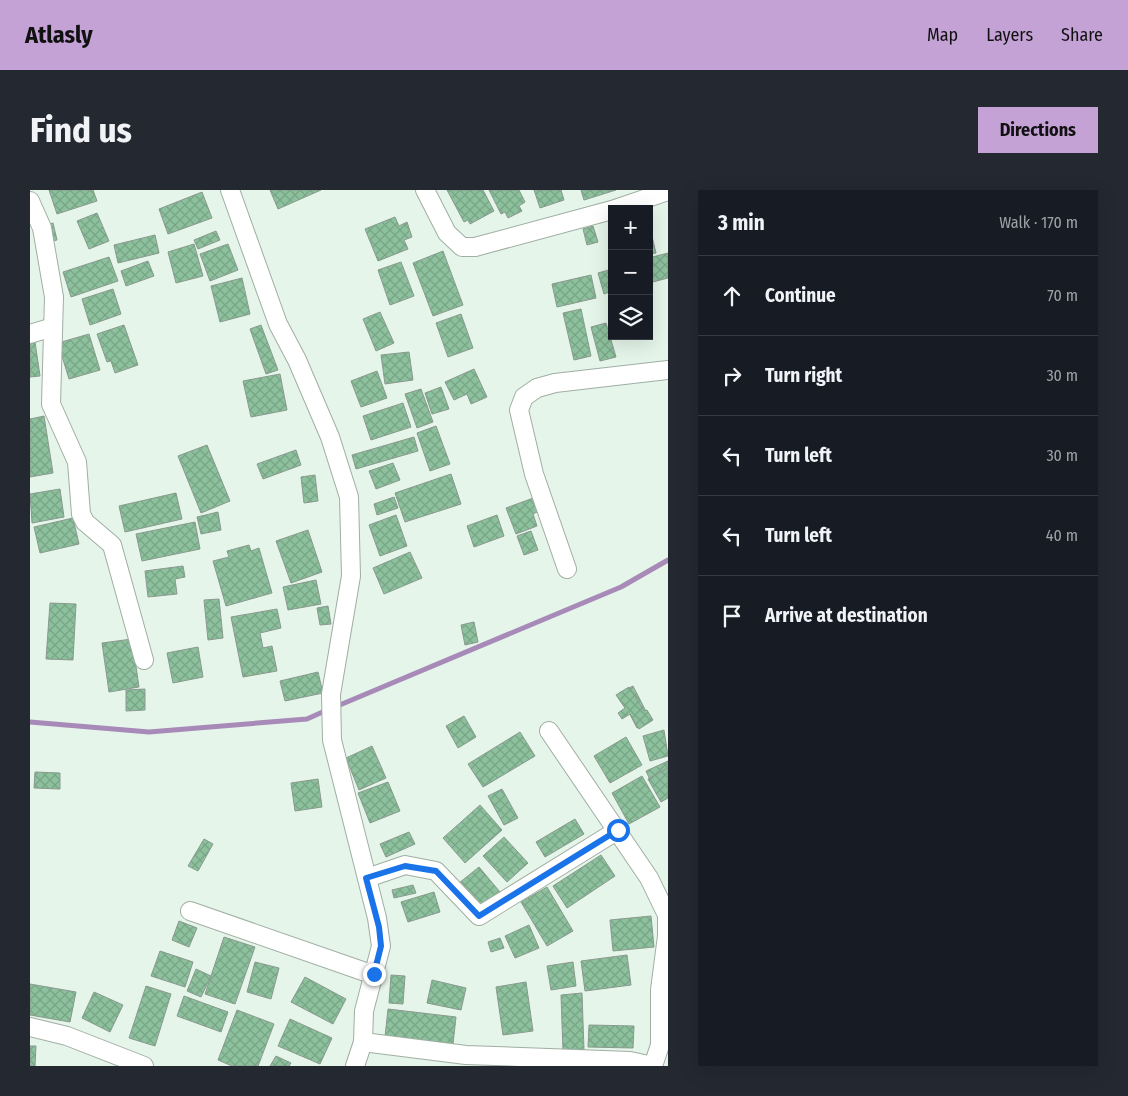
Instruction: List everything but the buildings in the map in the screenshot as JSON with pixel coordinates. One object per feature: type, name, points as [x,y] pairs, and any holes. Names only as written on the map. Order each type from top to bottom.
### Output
[{"type":"street","points":[[230,190],[278,324],[297,360],[330,437],[349,496],[351,576],[331,694],[332,733],[379,927],[381,946],[364,1011],[363,1042],[354,1066]]},
{"type":"street","points":[[425,190],[447,233],[462,247],[475,247],[608,210]]},
{"type":"street","points":[[625,205],[663,192]]},
{"type":"street","points":[[30,201],[42,228],[54,297],[51,404],[77,462],[84,522],[112,545],[144,660]]},
{"type":"street","points":[[30,334],[53,327]]},
{"type":"street","points":[[568,569],[534,474],[519,410],[524,397],[538,388],[555,383],[668,370]]},
{"type":"street","points":[[363,1042],[466,1055],[630,1061],[653,1066],[660,1045],[660,990],[667,936],[666,915],[649,878],[550,731]]},
{"type":"street","points":[[366,878],[405,866],[436,871],[479,916],[618,830]]},
{"type":"street","points":[[190,911],[374,974]]},
{"type":"street","points":[[30,1027],[67,1036],[144,1066]]},
{"type":"waterway","points":[[335,707],[621,587],[668,560]]},
{"type":"waterway","points":[[30,722],[149,732],[307,719],[327,710]]},
{"type":"route","points":[[374,974],[381,946],[379,927],[366,878],[405,866],[436,871],[479,916],[618,830]]}]
